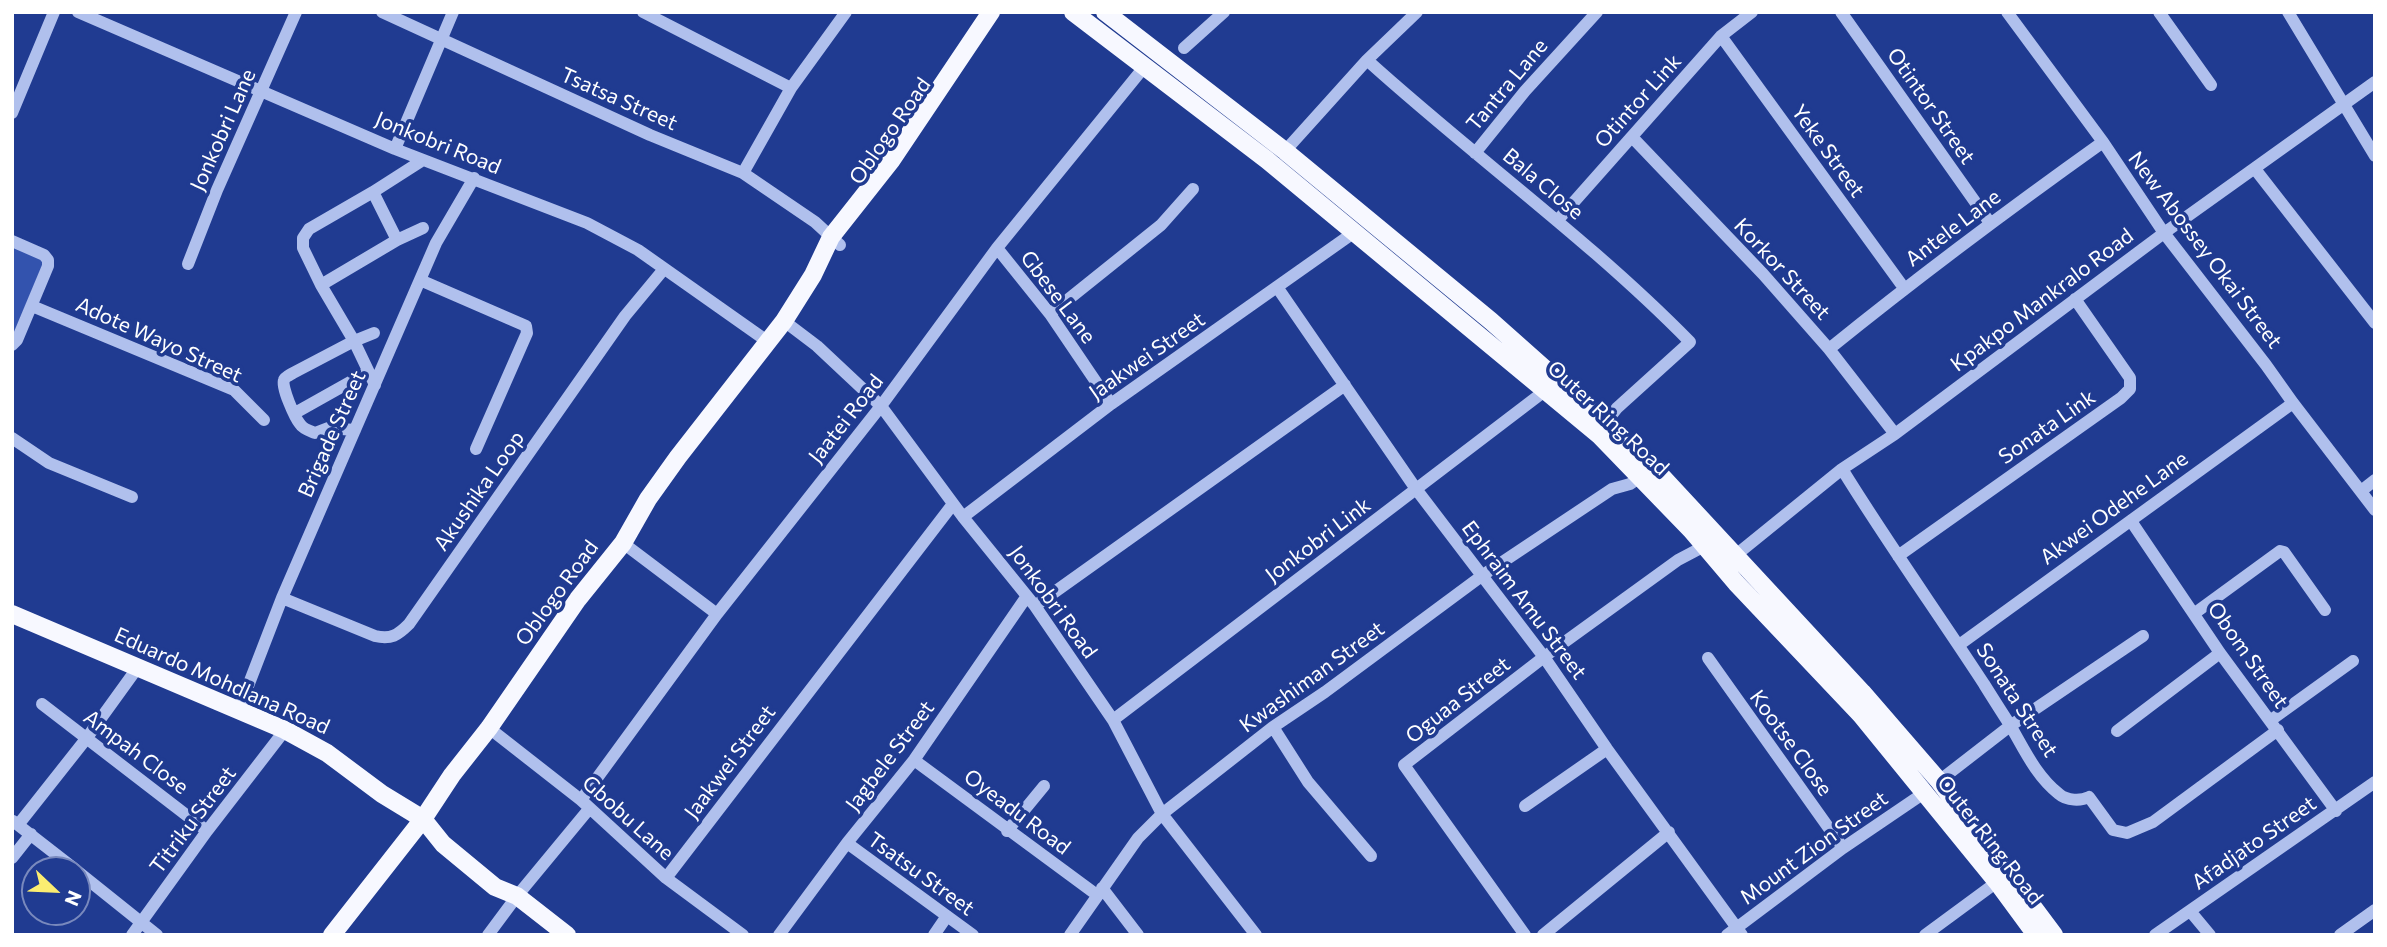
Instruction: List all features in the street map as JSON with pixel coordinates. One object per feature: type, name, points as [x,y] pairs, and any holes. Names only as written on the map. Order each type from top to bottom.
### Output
[{"type":"main road","name":"Oblogo Road","points":[[332,935],[423,819],[578,599],[623,543],[656,488],[784,321],[991,12]]},
{"type":"main road","name":"Oblogo Road","points":[[836,241],[868,202],[1002,12]]},
{"type":"main road","name":"Outer Ring Road","points":[[1073,12],[1356,231],[1599,435],[1642,467],[1730,561],[1862,692],[1939,782],[2054,935]]},
{"type":"main road","name":"Outer Ring Road","points":[[1105,12],[1285,151],[1491,321],[1606,422],[1703,543],[1730,561],[1861,715],[1997,882],[2036,935]]},
{"type":"main road","name":"Eduardo Mohdlana Road","points":[[13,616],[285,730],[327,753],[382,794],[423,819],[443,844],[495,887],[517,896],[567,935]]},
{"type":"street","points":[[12,113],[54,12]]},
{"type":"street","name":"Jonkobri Road","points":[[78,12],[395,149],[587,223],[638,250],[767,341]]},
{"type":"street","name":"Jonkobri Lane","points":[[188,264],[212,201],[296,12]]},
{"type":"street","name":"Tsatsa Street","points":[[382,12],[650,135],[743,173],[777,195],[836,241]]},
{"type":"street","points":[[395,149],[453,12]]},
{"type":"street","points":[[643,12],[791,88]]},
{"type":"street","points":[[743,173],[791,88],[846,12]]},
{"type":"street","points":[[1184,48],[1224,12]]},
{"type":"street","points":[[1285,151],[1367,60],[1417,12]]},
{"type":"street","name":"Tantra Lane","points":[[1475,153],[1525,91],[1597,12]]},
{"type":"street","name":"Otintor Link","points":[[1557,221],[1721,36],[1752,12]]},
{"type":"street","name":"Otintor Street","points":[[1840,12],[1990,223]]},
{"type":"street","name":"New Abossey Okai Street","points":[[2007,12],[2103,142],[2164,233],[2375,510]]},
{"type":"street","points":[[2159,12],[2211,85]]},
{"type":"street","points":[[2288,12],[2375,156]]},
{"type":"street","name":"Yeke Street","points":[[1721,36],[1904,288]]},
{"type":"street","name":"Bala Close","points":[[1367,60],[1430,117],[1557,221],[1690,342],[1617,408],[1606,422]]},
{"type":"street","name":"Jaatei Road","points":[[488,935],[585,804],[717,614],[881,406],[997,248],[1145,66]]},
{"type":"street","name":"Kpakpo Mankralo Road","points":[[1730,561],[1842,469],[1895,434],[2164,233],[2375,82]]},
{"type":"street","name":"Korkor Street","points":[[1632,137],[1763,274],[1829,349],[1895,434]]},
{"type":"street","name":"Antele Lane","points":[[1829,349],[1990,223],[2103,142]]},
{"type":"street","points":[[375,385],[354,341],[321,285],[303,248],[303,238],[309,229],[423,160]]},
{"type":"street","points":[[2255,169],[2375,323]]},
{"type":"street","name":"Brigade Street","points":[[238,712],[282,598],[436,243],[474,178]]},
{"type":"street","points":[[1049,314],[1161,225],[1193,189]]},
{"type":"street","points":[[373,192],[397,240]]},
{"type":"street","points":[[321,285],[397,240],[423,228]]},
{"type":"street","name":"Jaakwei Street","points":[[963,517],[1111,404],[1356,231]]},
{"type":"street","points":[[12,241],[44,255],[48,260],[32,306],[12,345]]},
{"type":"street","name":"Gbese Lane","points":[[997,248],[1049,314],[1111,404]]},
{"type":"street","name":"Akushika Loop","points":[[282,598],[385,639],[401,633],[410,624],[625,316],[664,268]]},
{"type":"street","points":[[421,280],[526,326],[527,333],[476,449]]},
{"type":"street","name":"Ephraim Amu Street","points":[[1277,287],[1416,489],[1544,657],[1607,749],[1669,832],[1735,932]]},
{"type":"street","name":"Sonata Link","points":[[1898,556],[2130,389],[2130,378],[2074,299]]},
{"type":"street","name":"Adote Wayo Street","points":[[32,306],[234,390],[264,420]]},
{"type":"street","name":"Jonkobri Road","points":[[784,321],[817,346],[881,406],[963,517],[1031,601],[1113,720],[1162,814],[1256,935]]},
{"type":"street","points":[[355,430],[328,428],[315,433],[300,425],[283,382],[285,378],[374,333]]},
{"type":"street","points":[[295,413],[368,372]]},
{"type":"street","name":"Jagbele Street","points":[[779,935],[847,843],[914,760],[1031,601],[1345,385]]},
{"type":"street","name":"Jonkobri Link","points":[[1113,720],[1546,390]]},
{"type":"street","name":"Akwei Odehe Lane","points":[[1959,645],[2292,403]]},
{"type":"street","points":[[12,438],[49,463],[132,497]]},
{"type":"street","name":"Kwashiman Street","points":[[1070,935],[1138,838],[1162,814],[1273,727],[1325,692],[1483,575],[1612,489],[1623,474],[1642,467]]},
{"type":"street","name":"Sonata Street","points":[[1842,469],[1959,645],[2028,760],[2059,795],[2067,799],[2081,800],[2089,797],[2113,830],[2127,833],[2153,822],[2274,725]]},
{"type":"street","points":[[2361,491],[2375,480]]},
{"type":"street","name":"Jaakwei Street","points":[[666,878],[953,503]]},
{"type":"street","name":"Obom Street","points":[[2131,521],[2220,653],[2336,810]]},
{"type":"street","points":[[623,543],[717,614]]},
{"type":"street","name":"Oguaa Street","points":[[1525,935],[1404,765],[1544,657],[1678,560],[1697,550],[1703,543]]},
{"type":"street","points":[[2195,613],[2280,551],[2284,552],[2325,610]]},
{"type":"street","points":[[1939,782],[2010,726],[2143,636]]},
{"type":"street","points":[[2117,731],[2220,653]]},
{"type":"street","name":"Kootse Close","points":[[1707,659],[1843,848]]},
{"type":"street","points":[[2274,725],[2353,661]]},
{"type":"street","points":[[59,856],[15,823],[86,739],[138,667]]},
{"type":"street","name":"Ampah Close","points":[[42,704],[207,831]]},
{"type":"street","points":[[1273,727],[1308,782],[1371,856]]},
{"type":"street","name":"Gbobu Lane","points":[[489,728],[585,804],[666,878],[743,935]]},
{"type":"street","name":"Titriku Street","points":[[132,935],[285,730]]},
{"type":"street","points":[[1525,806],[1607,749]]},
{"type":"street","name":"Oyeadu Road","points":[[914,760],[1007,831],[1100,892],[1138,935]]},
{"type":"street","name":"Afadjato Street","points":[[2155,935],[2375,782]]},
{"type":"street","points":[[1007,831],[1045,786]]},
{"type":"street","name":"Mount Zion Street","points":[[1735,932],[1843,848],[1924,793]]},
{"type":"street","points":[[1542,935],[1669,832]]},
{"type":"street","points":[[12,859],[31,834]]},
{"type":"street","name":"Tsatsu Street","points":[[847,843],[973,935]]},
{"type":"street","points":[[91,881],[158,935]]},
{"type":"street","points":[[1925,935],[1997,882]]},
{"type":"street","points":[[2340,935],[2375,910]]},
{"type":"street","points":[[2190,911],[2210,935]]},
{"type":"street","points":[[934,935],[947,916]]},
{"type":"shaded area","points":[[12,245],[45,259],[12,337]]}]
